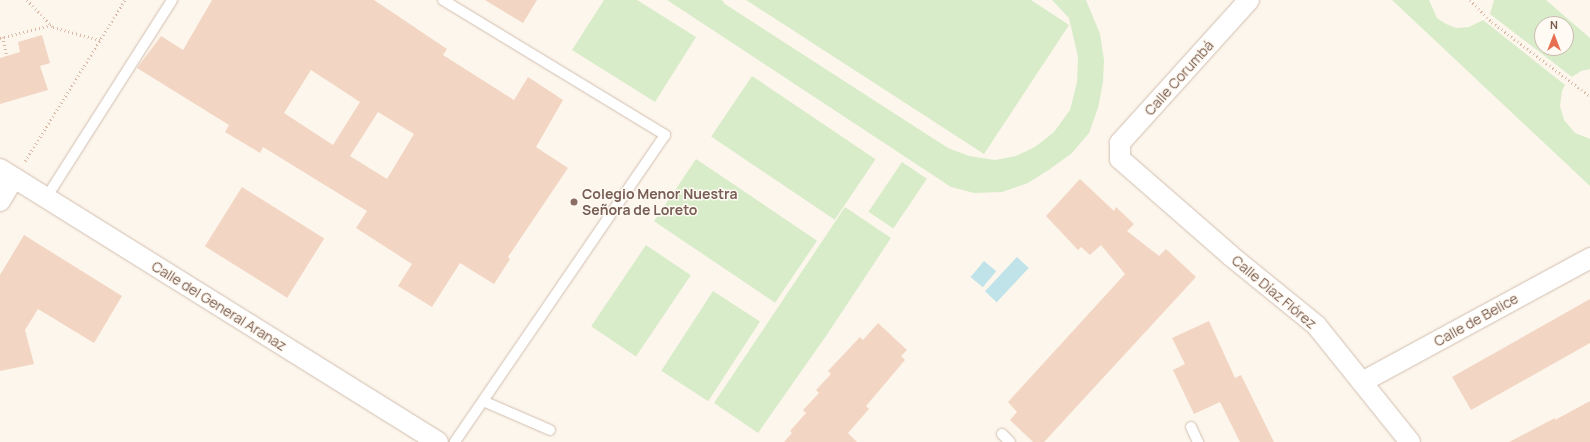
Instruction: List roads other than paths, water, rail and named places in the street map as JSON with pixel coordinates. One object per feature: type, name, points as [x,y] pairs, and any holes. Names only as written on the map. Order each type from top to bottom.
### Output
[{"type":"street","name":"Calle Corumbá","points":[[1120,159],[1120,143],[1249,0]]},
{"type":"street","name":"Calle Díaz Flórez","points":[[1120,159],[1232,256],[1316,325],[1410,442]]},
{"type":"street","name":"Calle del General Aranaz","points":[[7,174],[438,442]]},
{"type":"street","points":[[0,201],[7,174]]},
{"type":"street","name":"Calle de Belice","points":[[1362,382],[1590,258]]},
{"type":"lane","points":[[46,198],[172,0]]},
{"type":"lane","points":[[443,0],[665,135],[455,442]]},
{"type":"lane","points":[[484,400],[550,430]]},
{"type":"lane","points":[[1191,427],[1198,442]]},
{"type":"water","points":[[1017,257],[1029,268],[997,302],[985,291]]},
{"type":"water","points":[[984,261],[996,271],[983,287],[971,277]]},
{"type":"place","name":"Colegio Menor Nuestra Señora de Loreto","points":[[574,202]]}]
